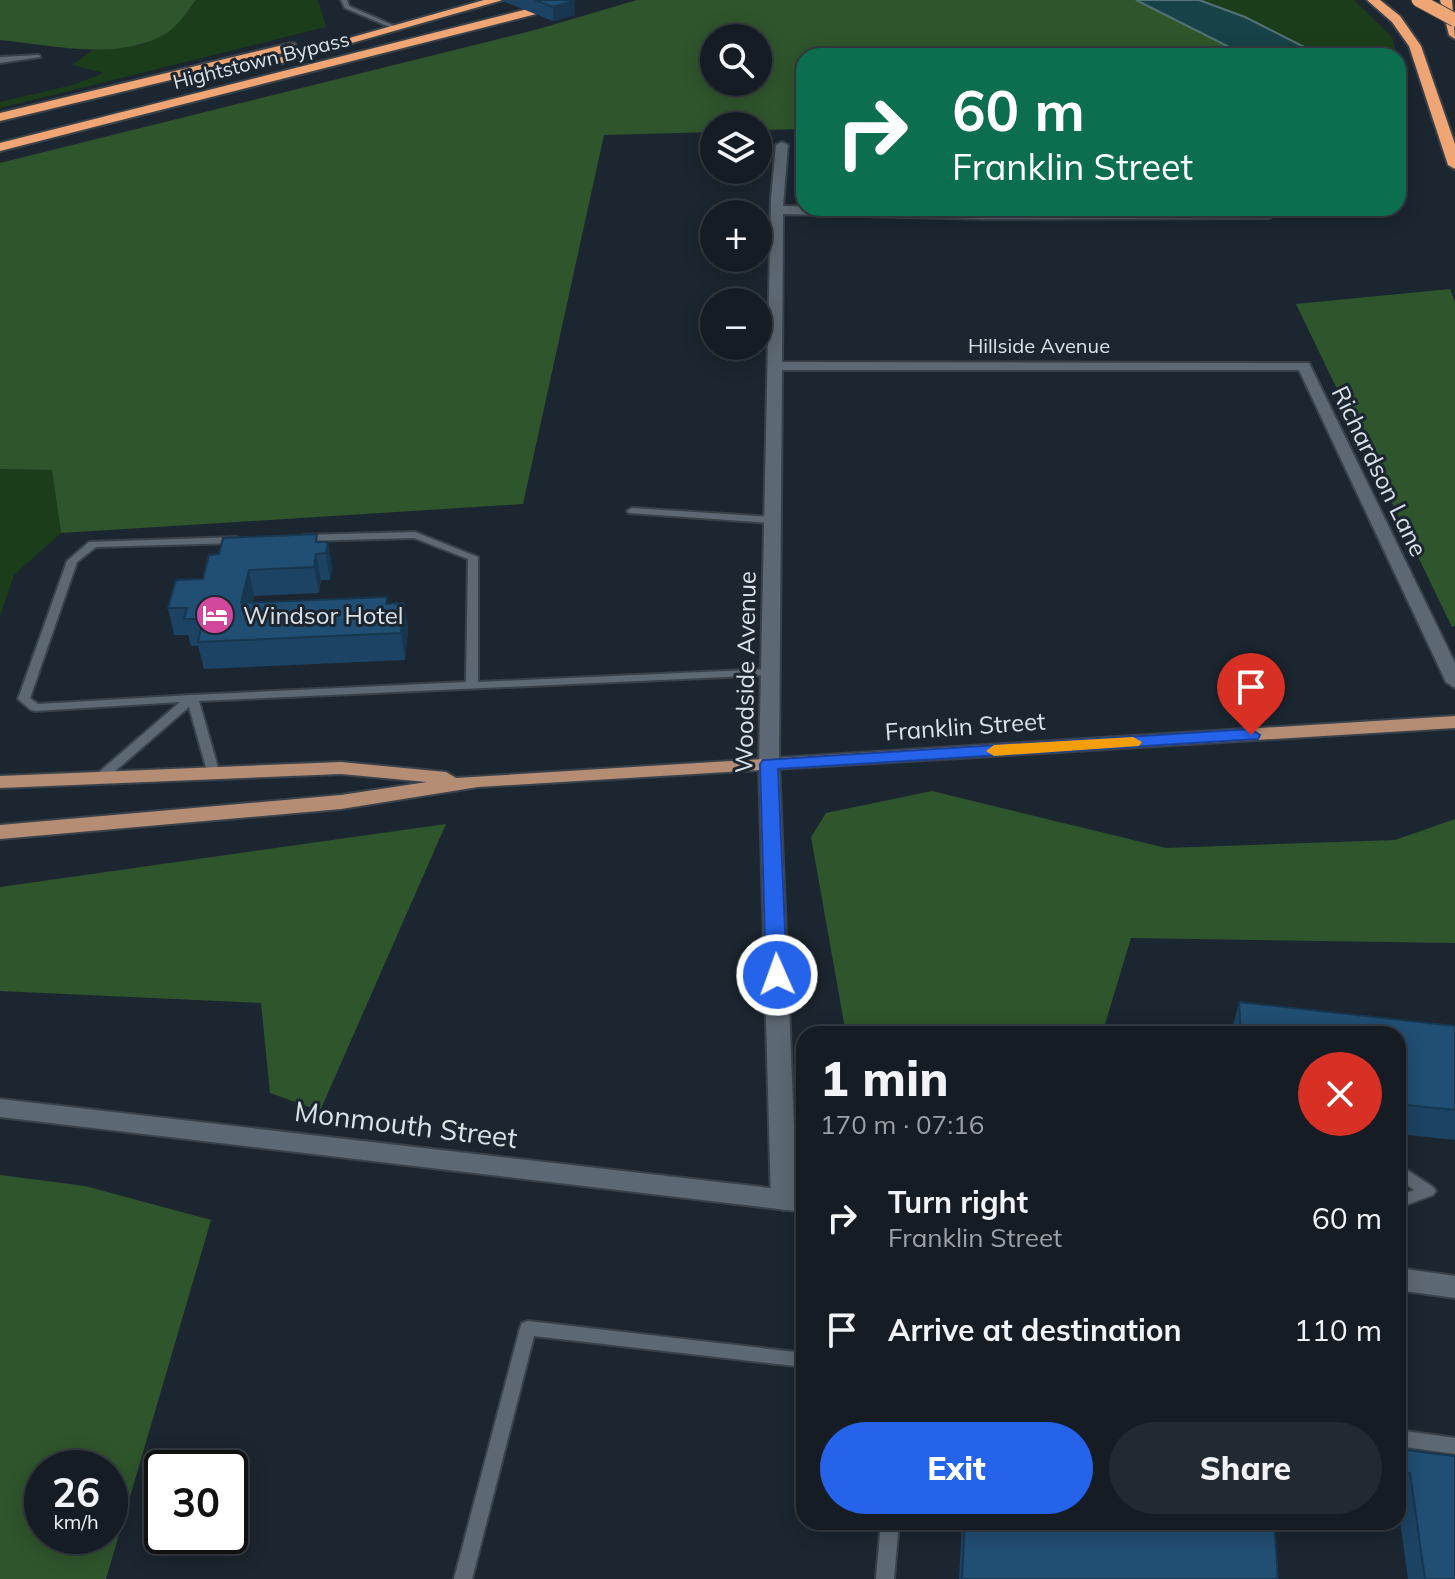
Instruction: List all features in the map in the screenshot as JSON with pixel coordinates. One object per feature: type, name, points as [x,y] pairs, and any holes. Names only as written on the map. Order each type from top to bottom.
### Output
[{"type":"highway","name":"Hightstown Bypass","points":[[0,130],[251,67],[497,0]]},
{"type":"highway","points":[[1373,0],[1396,19],[1415,46],[1455,165]]},
{"type":"highway","points":[[1418,0],[1455,20]]},
{"type":"highway","points":[[1446,0],[1455,35]]},
{"type":"highway","name":"Hightstown Bypass","points":[[0,147],[532,12]]},
{"type":"highway","points":[[0,117],[239,58],[364,34]]},
{"type":"main road","name":"Franklin Street","points":[[478,781],[1455,722]]},
{"type":"main road","points":[[0,782],[341,768],[478,781]]},
{"type":"main road","points":[[0,832],[326,803],[478,781]]},
{"type":"street","points":[[0,60],[35,57]]},
{"type":"street","name":"Woodside Avenue","points":[[782,145],[777,210],[769,764],[794,1201]]},
{"type":"street","points":[[777,210],[796,210]]},
{"type":"street","name":"Hillside Avenue","points":[[774,366],[1304,366]]},
{"type":"street","name":"Richardson Lane","points":[[1304,366],[1455,682]]},
{"type":"street","name":"Monmouth Street","points":[[0,1108],[794,1201]]},
{"type":"street","points":[[1406,1280],[1455,1287]]},
{"type":"lane","points":[[344,0],[347,7],[394,27]]},
{"type":"lane","points":[[632,511],[773,520]]},
{"type":"lane","points":[[292,539],[415,535],[473,557],[472,685]]},
{"type":"lane","points":[[246,540],[93,544],[72,561],[24,699],[35,708],[771,672]]},
{"type":"lane","points":[[192,698],[213,771]]},
{"type":"lane","points":[[102,776],[192,698]]},
{"type":"lane","points":[[1406,1176],[1428,1191],[1406,1199]]},
{"type":"lane","points":[[463,1579],[528,1328],[796,1359]]},
{"type":"lane","points":[[1406,1439],[1455,1446]]},
{"type":"lane","points":[[885,1579],[889,1530]]},
{"type":"green space","points":[[0,0],[196,0],[167,33],[148,42],[128,47],[85,49],[0,40]]},
{"type":"green space","points":[[196,0],[318,0],[326,27],[0,108],[0,102],[73,85],[104,73],[72,65],[94,49],[142,45],[170,31]]},
{"type":"green space","points":[[637,0],[1136,0],[1231,48],[796,48],[796,129],[772,130],[772,112],[700,112],[700,132],[604,135],[523,504],[61,533],[52,470],[0,469],[0,163],[535,30]]},
{"type":"green space","points":[[1199,0],[1354,0],[1392,37],[1395,48],[1306,48],[1245,17]]},
{"type":"green space","points":[[1450,289],[1455,302],[1455,626],[1452,627],[1296,304]]},
{"type":"green space","points":[[0,469],[52,470],[61,533],[14,575],[0,616]]},
{"type":"green space","points":[[932,791],[1166,848],[1395,840],[1455,819],[1455,943],[1131,938],[1104,1026],[845,1026],[811,837],[826,813]]},
{"type":"green space","points":[[446,824],[320,1111],[270,1093],[261,1003],[0,991],[0,887]]},
{"type":"green space","points":[[0,1175],[85,1186],[211,1220],[128,1504],[128,1450],[24,1450],[24,1554],[113,1554],[106,1579],[0,1579]]},
{"type":"shaded area","points":[[1136,0],[1199,0],[1245,17],[1306,48],[1231,48]]},
{"type":"building","points":[[535,0],[572,0],[574,1],[553,7]]},
{"type":"building","points":[[317,534],[316,542],[328,542],[326,553],[316,554],[314,567],[249,570],[241,603],[387,597],[386,604],[404,603],[401,633],[198,642],[203,619],[184,619],[187,608],[168,608],[176,580],[203,579],[209,555],[219,554],[223,538]]},
{"type":"building","points":[[1239,1002],[1455,1026],[1455,1110],[1406,1105],[1406,1026],[1240,1026]]},
{"type":"building","points":[[1406,1450],[1455,1456],[1455,1579],[1425,1579],[1410,1473],[1406,1472]]},
{"type":"building","points":[[965,1530],[1275,1530],[1278,1579],[962,1579]]},
{"type":"slow traffic","points":[[994,751],[1133,742]]},
{"type":"place","name":"Windsor Hotel","points":[[215,615]]},
{"type":"route","points":[[777,975],[769,764],[1251,735]]}]
